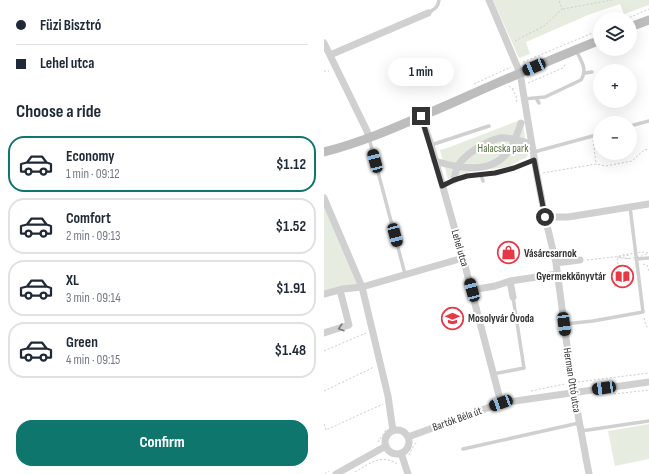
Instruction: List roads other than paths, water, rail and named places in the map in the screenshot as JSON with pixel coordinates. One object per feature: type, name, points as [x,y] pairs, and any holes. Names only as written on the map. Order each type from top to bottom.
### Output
[{"type":"street","name":"Herman Ottó utca","points":[[489,0],[518,68],[522,86],[533,156],[556,263],[573,392],[589,474]]},
{"type":"street","points":[[369,138],[367,131],[326,49],[428,13]]},
{"type":"street","points":[[637,24],[649,20]]},
{"type":"street","points":[[324,157],[505,79],[518,68],[577,52],[593,44]]},
{"type":"street","name":"Lehel utca","points":[[421,116],[431,145],[472,290],[501,403]]},
{"type":"street","points":[[435,161],[457,167],[473,168],[494,164],[510,150],[522,123]]},
{"type":"street","points":[[454,180],[457,167],[464,158],[488,142],[501,138],[515,139],[525,142]]},
{"type":"street","points":[[324,152],[342,148]]},
{"type":"street","points":[[324,198],[362,287],[389,401],[393,431]]},
{"type":"street","points":[[545,217],[568,217],[649,204]]},
{"type":"street","points":[[324,294],[362,287],[463,258]]},
{"type":"street","points":[[556,263],[580,260]]},
{"type":"street","points":[[472,290],[495,286],[510,281],[557,274]]},
{"type":"street","points":[[510,281],[514,297]]},
{"type":"street","points":[[324,333],[349,325],[340,290]]},
{"type":"street","name":"Bartók Béla út","points":[[409,434],[501,403],[649,382]]},
{"type":"street","points":[[400,430],[409,434],[409,443],[404,452],[395,454],[387,449],[385,439],[387,435],[393,431],[400,430]]},
{"type":"street","points":[[334,472],[386,446]]},
{"type":"street","points":[[401,453],[408,474]]},
{"type":"lane","points":[[428,13],[434,10],[438,5],[439,0]]},
{"type":"lane","points":[[524,99],[545,97],[581,80],[585,73],[584,66],[577,52]]},
{"type":"lane","points":[[585,73],[592,72]]},
{"type":"lane","points":[[536,98],[539,103]]},
{"type":"lane","points":[[637,124],[649,121]]},
{"type":"lane","points":[[431,145],[490,126]]},
{"type":"lane","points":[[442,186],[467,176],[495,173],[514,168],[533,156],[593,136]]},
{"type":"lane","points":[[369,138],[405,274]]},
{"type":"lane","points":[[481,175],[483,181]]},
{"type":"lane","points":[[564,324],[593,321],[643,312],[630,207]]},
{"type":"lane","points":[[636,259],[649,258]]},
{"type":"lane","points":[[493,374],[524,368],[514,297]]},
{"type":"lane","points":[[580,431],[649,420]]},
{"type":"lane","points":[[463,449],[579,423]]},
{"type":"place","name":"Vásárcsarnok","points":[[509,253]]},
{"type":"place","name":"Gyermekkönyvtár","points":[[622,276]]},
{"type":"place","name":"Mosolyvár Óvoda","points":[[453,318]]},
{"type":"park label","name":"Halacska park","points":[[503,148]]}]
